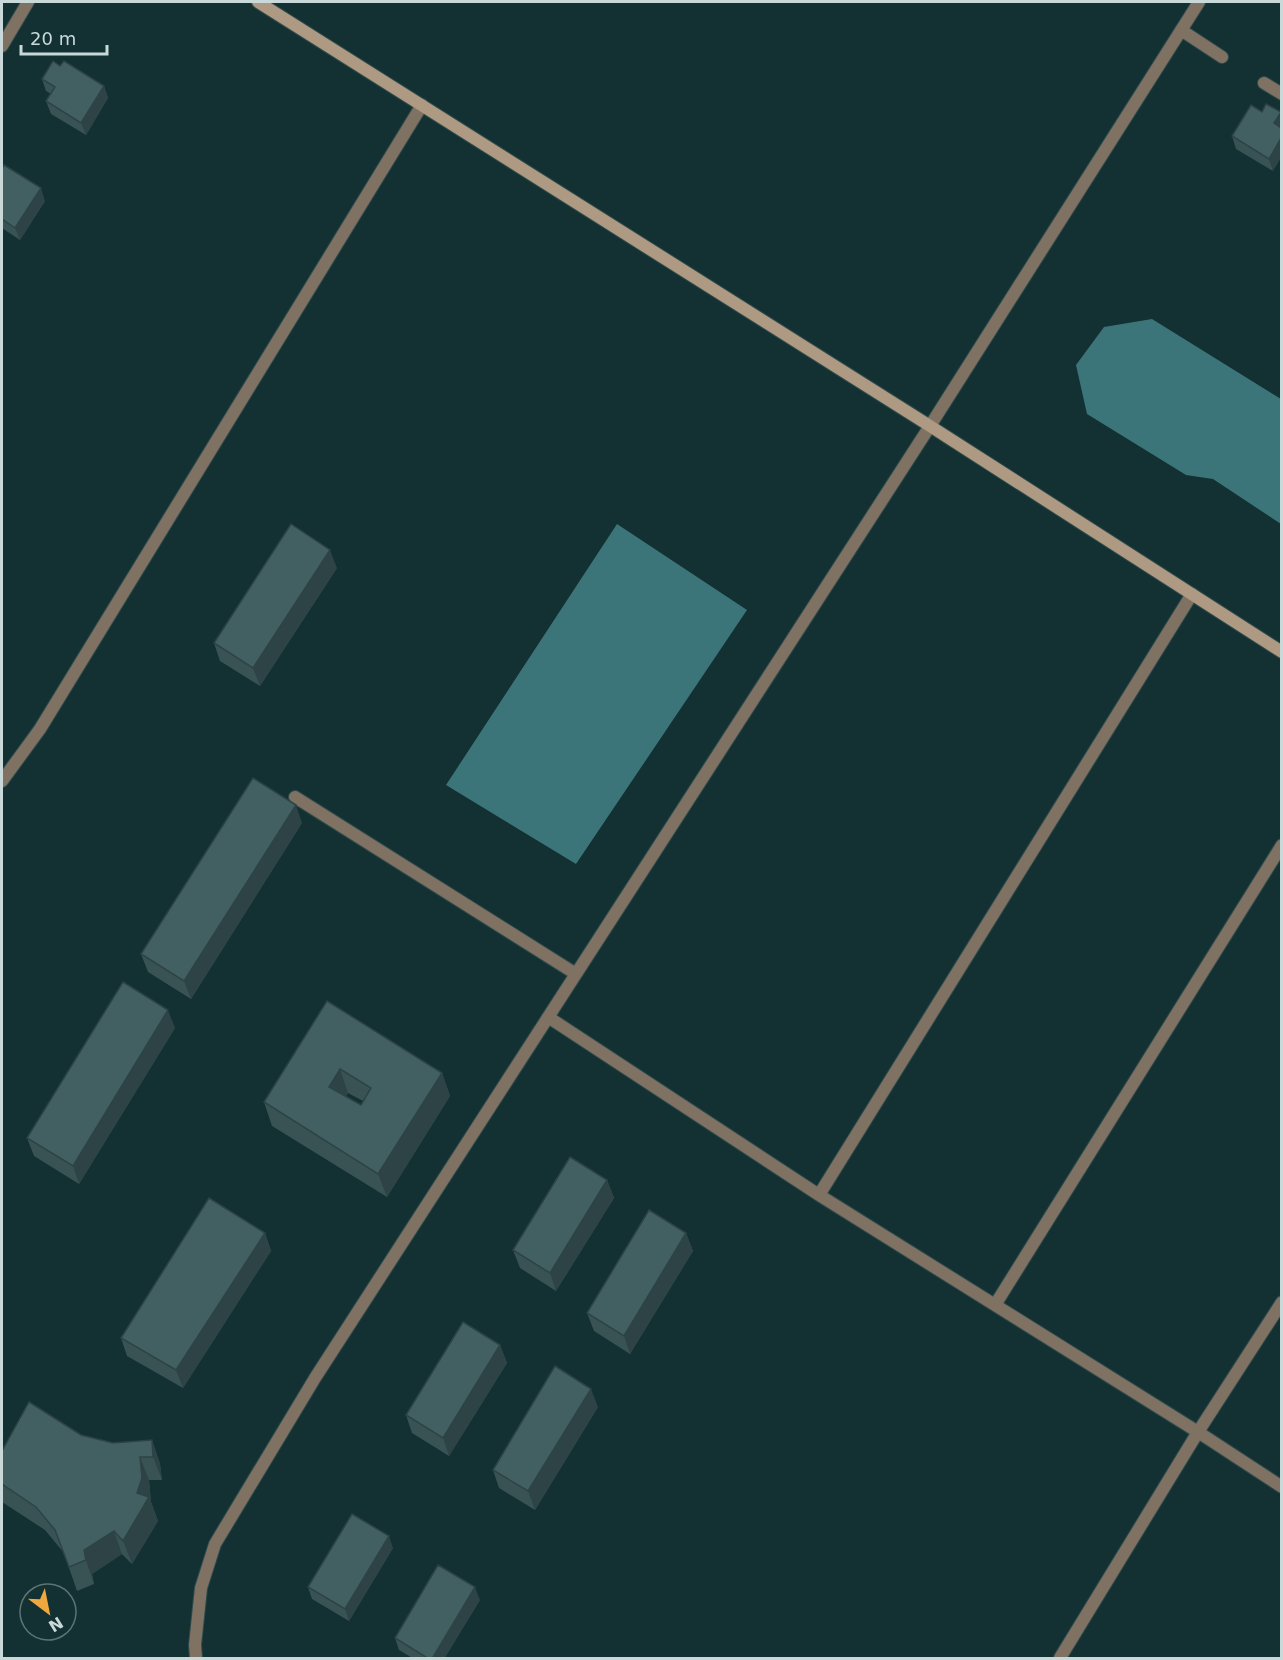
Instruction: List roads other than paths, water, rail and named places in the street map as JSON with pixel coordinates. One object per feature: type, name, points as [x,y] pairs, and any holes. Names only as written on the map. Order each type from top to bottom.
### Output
[{"type":"street","points":[[258,2],[930,426],[1281,652]]},
{"type":"lane","points":[[2,46],[28,2]]},
{"type":"lane","points":[[196,1659],[195,1645],[201,1588],[215,1544],[315,1378],[930,426],[1199,2]]},
{"type":"lane","points":[[1181,30],[1222,57]]},
{"type":"lane","points":[[1264,83],[1281,94]]},
{"type":"lane","points":[[2,781],[40,729],[422,105]]},
{"type":"lane","points":[[819,1195],[1192,594]]},
{"type":"lane","points":[[295,797],[576,974]]},
{"type":"lane","points":[[995,1305],[1281,844]]},
{"type":"lane","points":[[548,1017],[819,1195],[1198,1432],[1281,1487]]},
{"type":"lane","points":[[1060,1659],[1198,1432],[1281,1302]]},
{"type":"water","points":[[1152,319],[1281,399],[1281,524],[1213,479],[1186,475],[1087,414],[1076,365],[1104,327]]},
{"type":"water","points":[[617,524],[747,610],[576,864],[446,785]]}]
